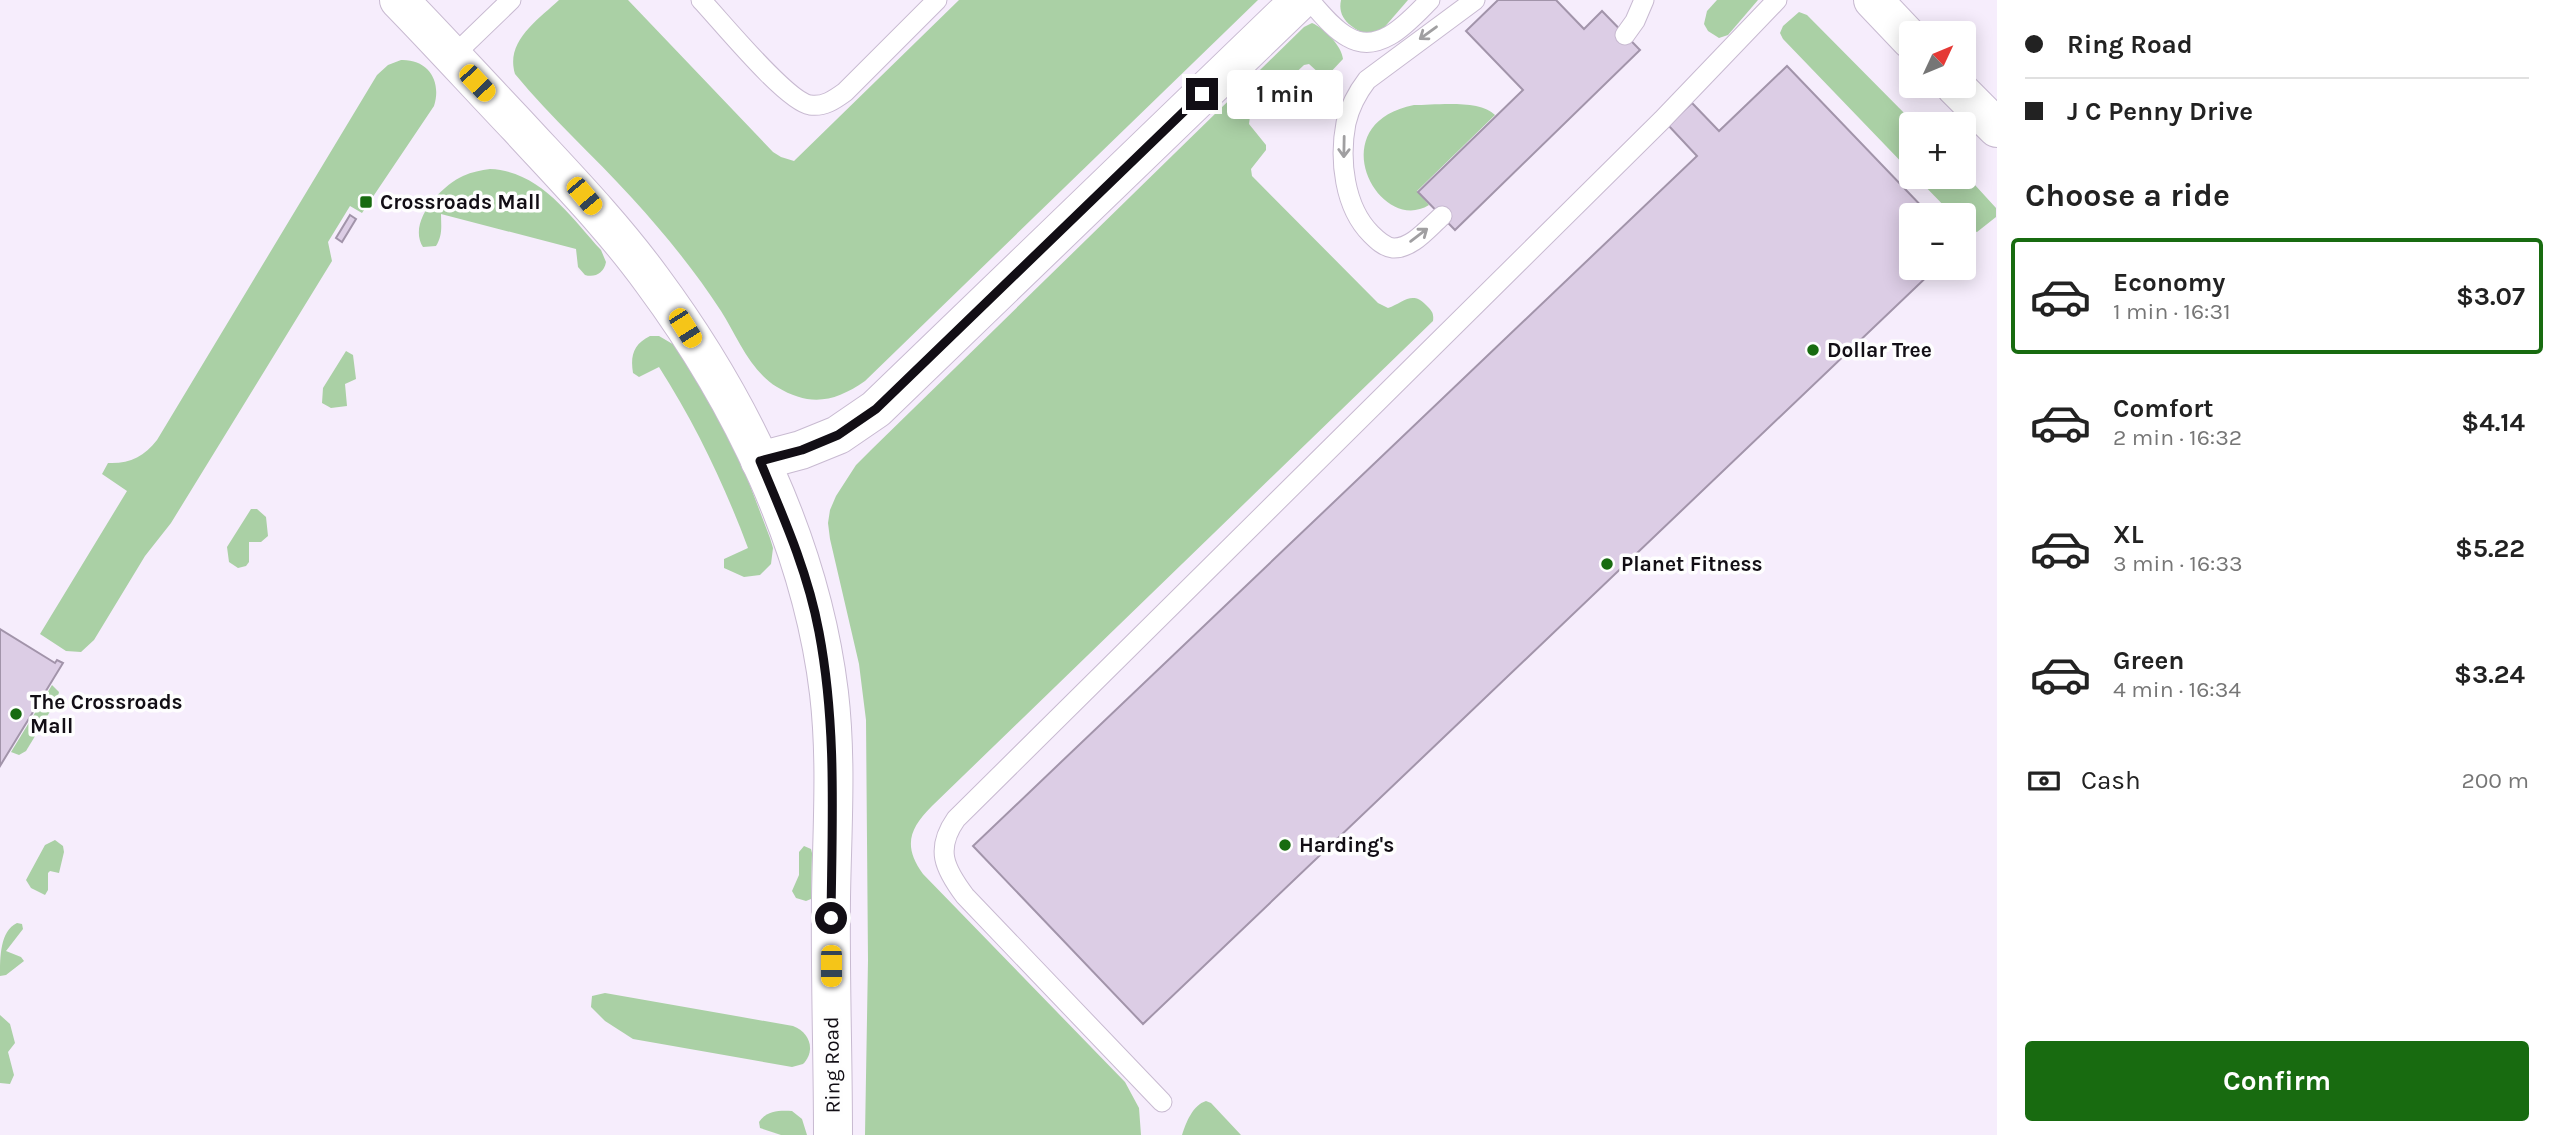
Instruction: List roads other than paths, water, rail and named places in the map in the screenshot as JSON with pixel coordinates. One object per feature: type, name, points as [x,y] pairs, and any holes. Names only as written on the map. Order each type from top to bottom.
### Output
[{"type":"street","name":"Ring Road","points":[[399,0],[584,196],[653,280],[715,376],[760,461],[787,524],[811,596],[829,694],[833,781],[833,1135]]},
{"type":"street","points":[[760,461],[802,450],[838,435],[876,409],[1300,0]]},
{"type":"street","points":[[1873,0],[1899,27]]},
{"type":"street","points":[[1967,98],[1997,128]]},
{"type":"lane","points":[[453,56],[511,0]]},
{"type":"lane","points":[[701,0],[788,93],[808,105],[833,101],[845,92],[937,0]]},
{"type":"lane","points":[[1309,0],[1336,28],[1349,38],[1362,43],[1391,36],[1430,0]]},
{"type":"lane","points":[[1442,216],[1405,245],[1393,248],[1379,242],[1365,228],[1355,212],[1348,189],[1343,141],[1355,97],[1367,80],[1475,0]]},
{"type":"lane","points":[[1625,35],[1635,22],[1644,0]]},
{"type":"lane","points":[[1161,1102],[964,896],[945,864],[943,848],[948,832],[966,809],[1662,120],[1777,0]]},
{"type":"place","name":"Crossroads Mall","points":[[366,202]]},
{"type":"place","name":"Dollar Tree","points":[[1813,350]]},
{"type":"place","name":"Planet Fitness","points":[[1607,564]]},
{"type":"place","name":"The Crossroads Mall","points":[[16,714]]},
{"type":"place","name":"Harding's","points":[[1285,845]]}]
